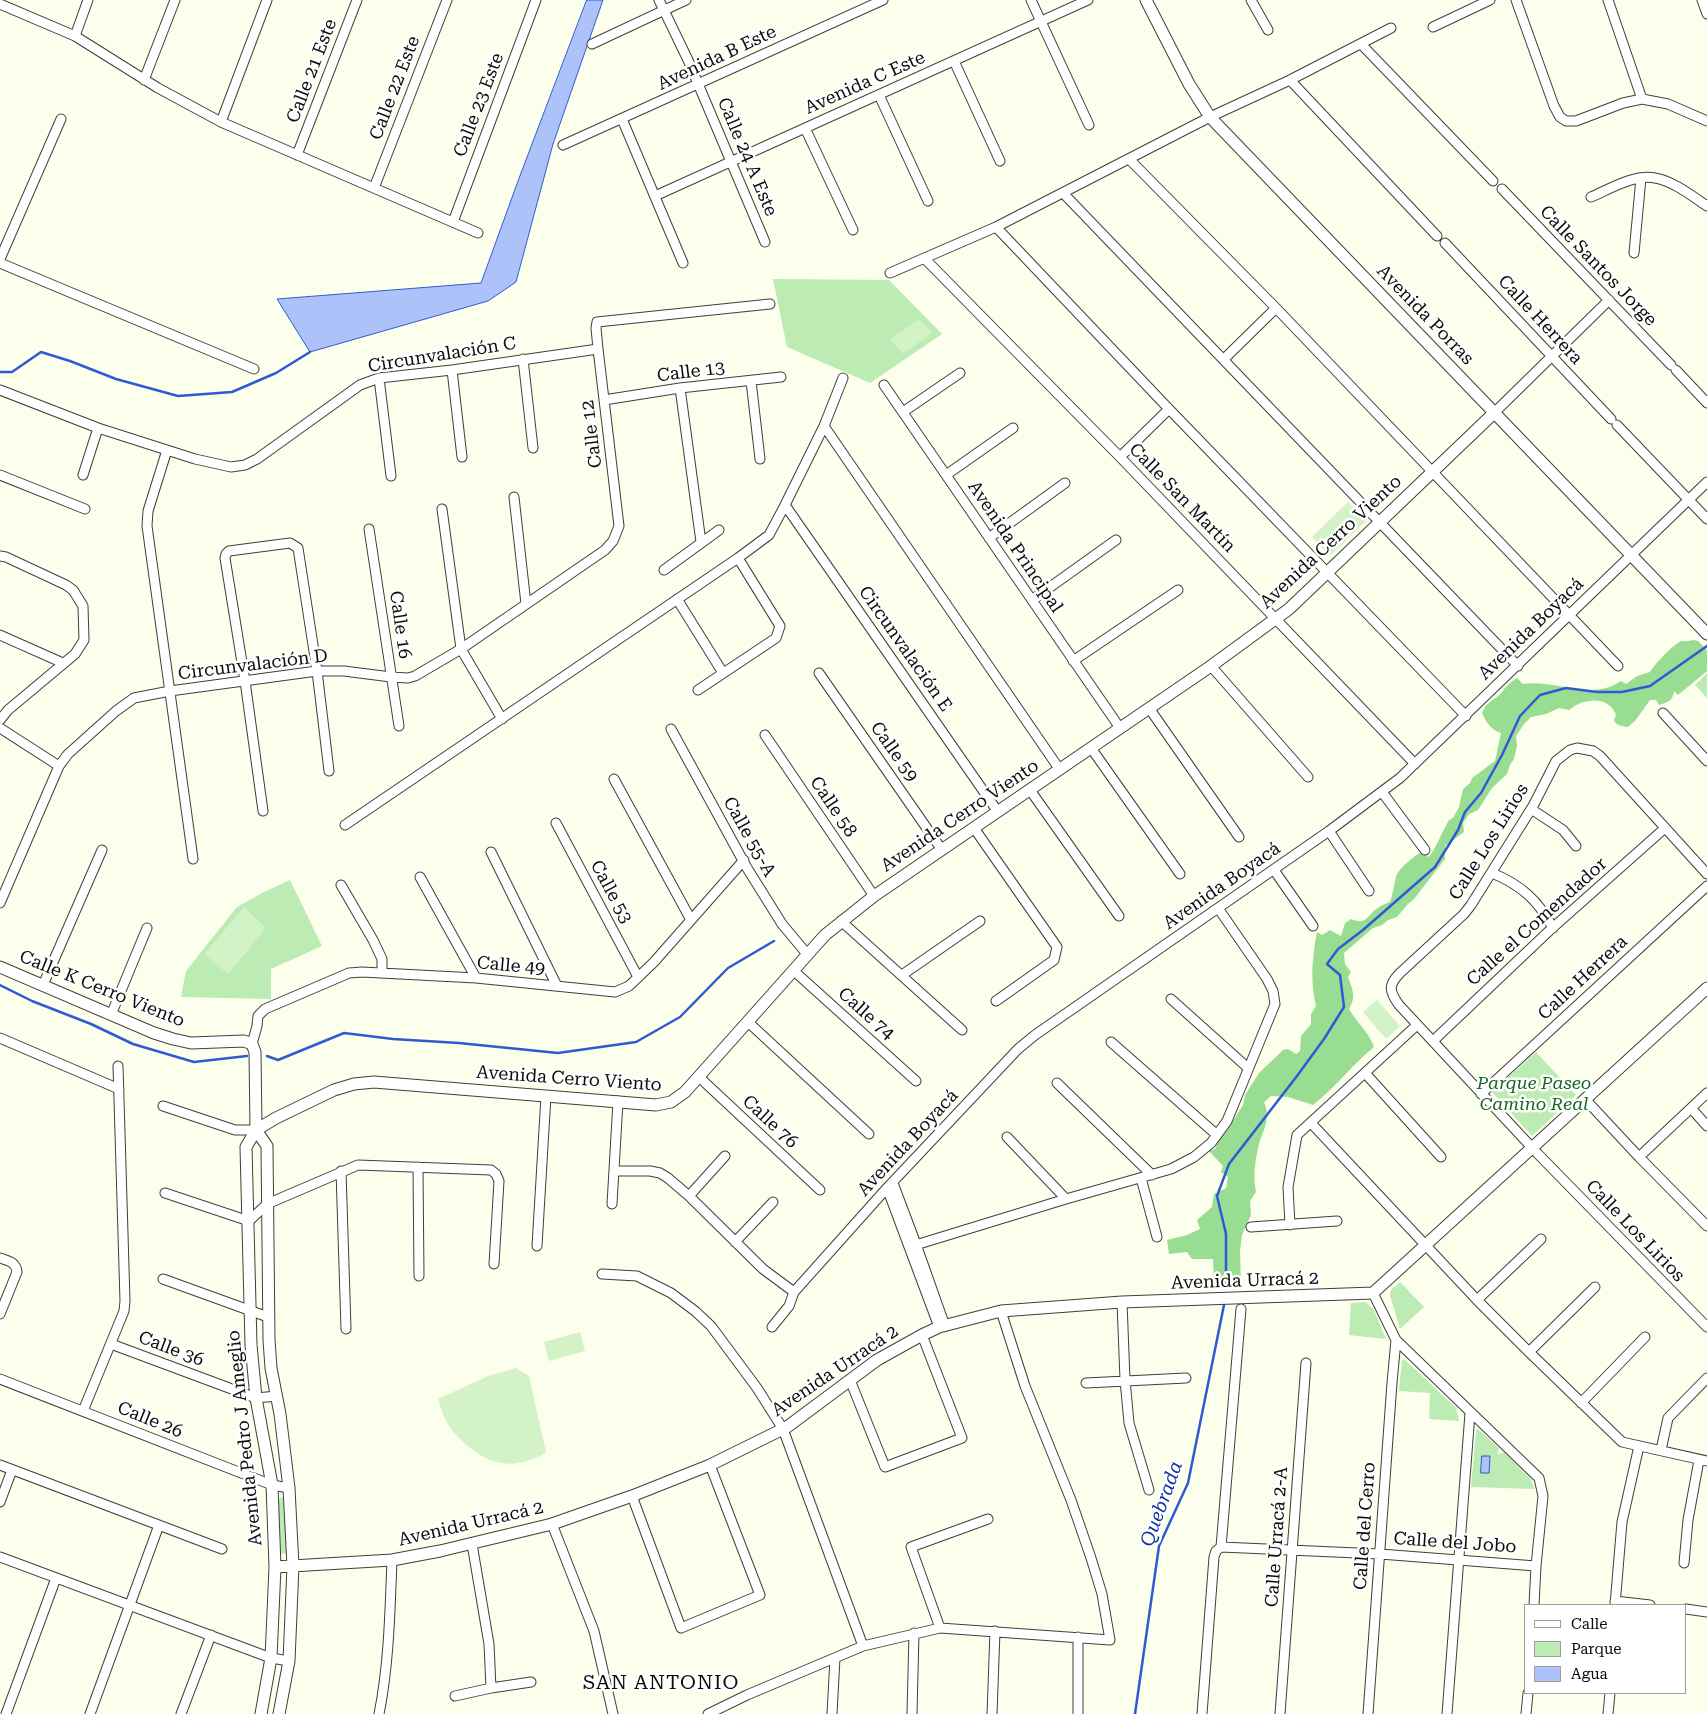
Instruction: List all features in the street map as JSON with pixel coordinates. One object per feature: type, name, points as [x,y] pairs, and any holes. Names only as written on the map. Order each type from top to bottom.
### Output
[{"type":"street","points":[[75,36],[88,0]]},
{"type":"street","points":[[144,80],[175,0]]},
{"type":"street","points":[[221,122],[267,0]]},
{"type":"street","name":"Calle 21 Este","points":[[297,155],[357,0]]},
{"type":"street","name":"Calle 22 Este","points":[[374,188],[447,0]]},
{"type":"street","name":"Calle 23 Este","points":[[453,222],[536,0]]},
{"type":"street","name":"Calle 24 A Este","points":[[660,0],[732,162],[765,242]]},
{"type":"street","points":[[592,44],[686,0]]},
{"type":"street","name":"Avenida B Este","points":[[563,145],[622,120],[884,0]]},
{"type":"street","points":[[1031,0],[1089,125]]},
{"type":"street","name":"Avenida C Este","points":[[655,196],[1088,0]]},
{"type":"street","name":"Avenida Porras","points":[[1146,0],[1189,84],[1210,117],[1707,634]]},
{"type":"street","points":[[1251,0],[1268,30]]},
{"type":"street","points":[[1433,28],[1490,0]]},
{"type":"street","points":[[1516,0],[1554,106],[1560,117],[1568,122],[1623,103],[1642,99],[1668,104],[1707,121]]},
{"type":"street","points":[[1608,0],[1642,99]]},
{"type":"street","points":[[1702,0],[1707,14]]},
{"type":"street","points":[[0,4],[75,36],[144,80],[221,122],[478,233]]},
{"type":"street","points":[[890,273],[996,227],[1210,117],[1290,80],[1390,28]]},
{"type":"street","points":[[1361,44],[1493,181]]},
{"type":"street","points":[[954,61],[1000,161]]},
{"type":"street","points":[[1290,80],[1437,236]]},
{"type":"street","points":[[879,95],[928,201]]},
{"type":"street","points":[[61,119],[0,261],[254,369]]},
{"type":"street","points":[[622,120],[684,263]]},
{"type":"street","points":[[805,128],[853,230]]},
{"type":"street","points":[[1129,159],[1276,308],[1618,666]]},
{"type":"street","points":[[1591,197],[1622,183],[1642,178],[1653,178],[1664,180],[1707,206]]},
{"type":"street","points":[[1634,253],[1642,178]]},
{"type":"street","name":"Calle Santos Jorge","points":[[1502,189],[1707,403]]},
{"type":"street","points":[[1063,192],[1518,666]]},
{"type":"street","points":[[996,227],[1466,716]]},
{"type":"street","name":"Calle Herrera","points":[[1445,243],[1707,519]]},
{"type":"street","name":"Calle San Martín","points":[[924,258],[1120,457],[1415,764]]},
{"type":"street","name":"Avenida Cerro Viento","points":[[256,1130],[334,1090],[354,1084],[374,1082],[656,1105],[672,1102],[699,1077],[825,935],[874,896],[1211,666],[1289,609],[1494,413],[1608,300]]},
{"type":"street","name":"Calle 12","points":[[613,541],[619,526],[598,349],[596,328],[598,322],[770,304]]},
{"type":"street","points":[[1224,359],[1276,308]]},
{"type":"street","name":"Circunvalación C","points":[[0,390],[98,428],[224,467],[244,465],[257,459],[360,385],[378,378],[452,370],[598,349]]},
{"type":"street","points":[[523,359],[534,448]]},
{"type":"street","points":[[452,370],[462,457]]},
{"type":"street","points":[[903,412],[960,373]]},
{"type":"street","name":"Calle 13","points":[[604,400],[680,388],[782,376]]},
{"type":"street","points":[[378,378],[391,476]]},
{"type":"street","points":[[345,825],[502,720],[769,535],[824,426],[842,378]]},
{"type":"street","points":[[750,381],[760,458]]},
{"type":"street","name":"Avenida Principal","points":[[884,385],[1120,728]]},
{"type":"street","points":[[680,388],[701,542]]},
{"type":"street","points":[[1120,457],[1169,409]]},
{"type":"street","points":[[824,426],[1060,770]]},
{"type":"street","points":[[83,475],[98,428]]},
{"type":"street","points":[[946,475],[1013,428]]},
{"type":"street","points":[[167,450],[148,511],[147,526],[193,859]]},
{"type":"street","points":[[0,475],[85,509]]},
{"type":"street","name":"Avenida Boyacá","points":[[772,1326],[790,1306],[794,1292],[890,1186],[1024,1044],[1274,870],[1382,792],[1466,716],[1707,482]]},
{"type":"street","points":[[989,538],[1065,483]]},
{"type":"street","points":[[514,497],[526,604]]},
{"type":"street","name":"Circunvalación E","points":[[785,505],[998,812]]},
{"type":"street","points":[[442,509],[461,649],[502,720]]},
{"type":"street","name":"Calle 16","points":[[369,529],[399,726]]},
{"type":"street","points":[[664,570],[719,530]]},
{"type":"street","points":[[1032,600],[1116,540]]},
{"type":"street","name":"Circunvalación D","points":[[0,902],[59,766],[68,754],[116,711],[134,698],[170,691],[317,671],[344,671],[391,678],[415,676],[461,649],[605,550],[613,541]]},
{"type":"street","points":[[264,811],[225,558],[229,551],[290,543],[298,548],[317,671],[329,771]]},
{"type":"street","points":[[0,556],[66,584],[79,598],[83,606],[84,640],[75,654],[8,710],[0,720]]},
{"type":"street","points":[[698,690],[776,638],[780,626],[738,558]]},
{"type":"street","points":[[1073,661],[1178,590]]},
{"type":"street","points":[[677,599],[723,673]]},
{"type":"street","points":[[0,635],[63,663]]},
{"type":"street","points":[[1211,666],[1308,777]]},
{"type":"street","name":"Calle 59","points":[[820,673],[942,850]]},
{"type":"street","points":[[1149,708],[1239,837]]},
{"type":"street","points":[[1663,713],[1707,761]]},
{"type":"street","points":[[0,728],[59,766]]},
{"type":"street","name":"Calle 55-A","points":[[671,729],[747,868],[782,924],[808,954]]},
{"type":"street","name":"Calle 58","points":[[765,735],[874,896]]},
{"type":"street","points":[[1091,748],[1180,874]]},
{"type":"street","name":"Calle Los Lirios","points":[[1707,874],[1600,756],[1585,748],[1570,750],[1556,761],[1531,809],[1481,891],[1464,914],[1400,973],[1392,983],[1391,992],[1394,998],[1481,1094],[1707,1327]]},
{"type":"street","points":[[614,779],[691,920]]},
{"type":"street","points":[[1030,790],[1119,916]]},
{"type":"street","points":[[1382,792],[1425,850]]},
{"type":"street","points":[[1531,809],[1563,830],[1576,846]]},
{"type":"street","name":"Calle 53","points":[[556,823],[638,977]]},
{"type":"street","points":[[974,828],[1057,947],[1054,960],[996,1001]]},
{"type":"street","name":"Calle el Comendador","points":[[1433,1041],[1553,928],[1665,828]]},
{"type":"street","points":[[1329,831],[1369,891]]},
{"type":"street","points":[[42,986],[102,850]]},
{"type":"street","points":[[491,852],[557,986]]},
{"type":"street","name":"Calle 49","points":[[252,1044],[258,1026],[258,1016],[265,1009],[349,972],[476,978],[615,992],[629,986],[654,962],[744,860]]},
{"type":"street","points":[[1274,870],[1313,926]]},
{"type":"street","points":[[1492,873],[1511,881],[1529,895],[1545,914],[1553,928]]},
{"type":"street","points":[[420,877],[476,978]]},
{"type":"street","points":[[341,885],[376,946],[382,959],[382,973]]},
{"type":"street","name":"Calle Herrera","points":[[1481,1094],[1707,886]]},
{"type":"street","points":[[913,1245],[1171,1169],[1194,1157],[1211,1143],[1227,1121],[1275,1004],[1273,991],[1218,908]]},
{"type":"street","points":[[842,921],[962,1030]]},
{"type":"street","points":[[902,975],[980,921]]},
{"type":"street","points":[[111,1015],[147,928]]},
{"type":"street","name":"Calle K Cerro Viento","points":[[0,967],[111,1015],[173,1039],[191,1043],[244,1041],[252,1044]]},
{"type":"street","name":"Calle 74","points":[[794,971],[916,1082]]},
{"type":"street","points":[[1534,1604],[1543,1496],[1538,1478],[1396,1340],[1372,1293],[1707,988]]},
{"type":"street","points":[[1171,999],[1248,1068]]},
{"type":"street","points":[[748,1022],[869,1134]]},
{"type":"street","points":[[1290,1225],[1288,1187],[1297,1135],[1418,1024]]},
{"type":"street","points":[[0,1038],[120,1089]]},
{"type":"street","points":[[1110,1042],[1217,1135]]},
{"type":"street","name":"Avenida Pedro J Ameglio","points":[[252,1044],[255,1052],[256,1130],[246,1147],[251,1311],[250,1345],[256,1398],[272,1485],[275,1567],[272,1658],[261,1714]]},
{"type":"street","points":[[83,1411],[124,1311],[118,1066]]},
{"type":"street","points":[[1365,1073],[1441,1157]]},
{"type":"street","name":"Calle 76","points":[[699,1077],[820,1190]]},
{"type":"street","points":[[1057,1083],[1152,1174]]},
{"type":"street","points":[[1639,1157],[1707,1093]]},
{"type":"street","points":[[537,1246],[546,1096]]},
{"type":"street","points":[[1585,1099],[1707,1226]]},
{"type":"street","points":[[612,1204],[618,1101]]},
{"type":"street","points":[[163,1106],[236,1130],[256,1130]]},
{"type":"street","points":[[1690,1108],[1707,1126]]},
{"type":"street","points":[[1310,1123],[1477,1300],[1622,1442],[1703,1461],[1688,1520],[1684,1563]]},
{"type":"street","name":"Avenida Pedro J Ameglio","points":[[256,1130],[267,1146],[268,1317],[271,1368],[277,1396],[289,1488],[294,1566],[289,1661],[279,1714]]},
{"type":"street","points":[[1007,1138],[1066,1199]]},
{"type":"street","points":[[689,1196],[725,1156]]},
{"type":"street","points":[[165,1193],[249,1221],[267,1204],[358,1164],[491,1170],[496,1174],[499,1181],[494,1264]]},
{"type":"street","points":[[418,1167],[419,1276]]},
{"type":"street","points":[[341,1171],[346,1329]]},
{"type":"street","points":[[614,1171],[660,1173],[689,1196],[762,1269],[794,1292]]},
{"type":"street","points":[[1140,1178],[1157,1237]]},
{"type":"street","points":[[890,1186],[942,1326]]},
{"type":"street","points":[[735,1242],[773,1202]]},
{"type":"street","points":[[1251,1227],[1337,1221]]},
{"type":"street","points":[[1477,1300],[1541,1239]]},
{"type":"street","points":[[0,1258],[13,1262],[17,1272],[0,1314]]},
{"type":"street","points":[[602,1274],[637,1276],[671,1293],[712,1326],[735,1357],[782,1429],[863,1646]]},
{"type":"street","points":[[162,1279],[268,1317]]},
{"type":"street","points":[[1529,1352],[1595,1286]]},
{"type":"street","name":"Avenida Urracá 2","points":[[275,1567],[392,1560],[472,1544],[552,1524],[632,1496],[710,1465],[782,1429],[877,1360],[922,1335],[942,1326],[1001,1311],[1122,1302],[1372,1293]]},
{"type":"street","points":[[1122,1302],[1125,1380],[1129,1423],[1150,1490]]},
{"type":"street","points":[[1202,1714],[1214,1557],[1216,1551],[1221,1547],[1241,1309]]},
{"type":"street","points":[[708,1714],[747,1695],[863,1646],[940,1628],[1110,1640],[1102,1594],[1071,1500],[1025,1386],[1001,1311]]},
{"type":"street","points":[[850,1380],[884,1467],[962,1438],[922,1335]]},
{"type":"street","points":[[1581,1403],[1646,1337]]},
{"type":"street","name":"Calle del Cerro","points":[[1368,1714],[1396,1340]]},
{"type":"street","name":"Calle 36","points":[[111,1344],[256,1398],[277,1396]]},
{"type":"street","name":"Calle Urracá 2-A","points":[[1280,1714],[1306,1363]]},
{"type":"street","points":[[1086,1383],[1186,1378]]},
{"type":"street","points":[[1661,1450],[1668,1418],[1707,1378]]},
{"type":"street","name":"Calle 26","points":[[0,1379],[272,1485],[289,1488]]},
{"type":"street","points":[[1447,1714],[1470,1413]]},
{"type":"street","points":[[1632,1604],[1615,1603],[1622,1522],[1639,1446]]},
{"type":"street","points":[[0,1465],[222,1549]]},
{"type":"street","points":[[632,1496],[681,1628],[760,1595],[710,1465]]},
{"type":"street","points":[[0,1502],[12,1470]]},
{"type":"street","points":[[940,1628],[911,1547],[988,1518]]},
{"type":"street","points":[[552,1524],[594,1631],[613,1714]]},
{"type":"street","points":[[90,1714],[159,1525]]},
{"type":"street","points":[[472,1544],[489,1644],[491,1688]]},
{"type":"street","name":"Calle del Jobo","points":[[1221,1547],[1380,1554],[1536,1566]]},
{"type":"street","points":[[0,1557],[272,1658],[289,1661]]},
{"type":"street","points":[[378,1714],[382,1695],[389,1628],[392,1560]]},
{"type":"street","points":[[6,1714],[56,1578]]},
{"type":"street","points":[[1687,1609],[1707,1612]]},
{"type":"street","points":[[992,1714],[995,1631]]},
{"type":"street","points":[[912,1714],[914,1633]]},
{"type":"street","points":[[181,1714],[211,1635]]},
{"type":"street","points":[[1078,1637],[1078,1714]]},
{"type":"street","points":[[832,1714],[835,1658]]},
{"type":"street","points":[[455,1696],[531,1682]]},
{"type":"street","points":[[1526,1714],[1528,1694]]},
{"type":"street","points":[[1608,1714],[1610,1694]]},
{"type":"green space","points":[[773,279],[889,280],[942,334],[870,383],[787,347]]},
{"type":"green space","points":[[919,319],[932,333],[903,354],[890,339]]},
{"type":"green space","points":[[1348,502],[1366,521],[1330,556],[1312,537]]},
{"type":"green space","points":[[1698,641],[1707,650],[1707,671],[1678,695],[1674,691],[1673,697],[1667,702],[1659,705],[1656,700],[1650,700],[1635,721],[1628,727],[1616,723],[1614,720],[1616,715],[1608,704],[1595,700],[1581,703],[1569,710],[1559,708],[1546,714],[1531,717],[1516,736],[1517,746],[1514,759],[1507,774],[1492,788],[1478,810],[1469,814],[1463,823],[1464,832],[1445,846],[1445,859],[1414,899],[1397,917],[1373,928],[1344,953],[1345,964],[1351,972],[1348,977],[1353,993],[1349,1009],[1374,1047],[1313,1105],[1288,1097],[1271,1096],[1264,1102],[1267,1119],[1259,1144],[1256,1162],[1256,1192],[1250,1201],[1251,1215],[1242,1235],[1240,1251],[1241,1285],[1214,1287],[1213,1259],[1192,1259],[1187,1252],[1169,1254],[1167,1240],[1187,1235],[1200,1229],[1197,1220],[1212,1207],[1214,1194],[1226,1188],[1228,1177],[1221,1172],[1223,1166],[1209,1151],[1215,1149],[1220,1137],[1243,1105],[1245,1095],[1259,1073],[1283,1050],[1288,1049],[1296,1054],[1300,1051],[1301,1036],[1311,1024],[1311,1014],[1316,1006],[1312,969],[1317,932],[1322,935],[1330,930],[1341,936],[1345,923],[1351,919],[1357,921],[1364,920],[1379,907],[1390,902],[1399,871],[1421,852],[1429,857],[1449,820],[1453,818],[1459,807],[1463,789],[1470,783],[1472,778],[1495,761],[1501,733],[1492,728],[1482,713],[1489,702],[1517,678],[1523,684],[1544,684],[1585,690],[1606,688],[1621,681],[1626,684],[1637,676],[1650,672],[1678,643]]},
{"type":"green space","points":[[1707,673],[1707,698],[1695,685]]},
{"type":"green space","points":[[290,880],[322,946],[271,969],[271,999],[181,997],[186,971],[237,907]]},
{"type":"green space","points":[[244,907],[266,928],[228,974],[204,954]]},
{"type":"green space","points":[[1377,1000],[1400,1026],[1386,1039],[1363,1012]]},
{"type":"green space","name":"Parque Paseo Camino Real","points":[[1536,1052],[1576,1095],[1532,1136],[1492,1092]]},
{"type":"green space","points":[[1400,1282],[1424,1307],[1400,1329],[1390,1295],[1391,1290]]},
{"type":"green space","points":[[1366,1302],[1374,1310],[1386,1339],[1349,1335],[1351,1303]]},
{"type":"green space","points":[[580,1332],[585,1351],[549,1361],[544,1342]]},
{"type":"green space","points":[[1404,1359],[1456,1408],[1459,1421],[1429,1419],[1430,1393],[1399,1391],[1402,1360]]},
{"type":"green space","points":[[516,1368],[529,1376],[546,1452],[537,1458],[525,1462],[507,1464],[484,1457],[462,1441],[448,1424],[438,1399],[488,1376]]},
{"type":"green space","points":[[1477,1428],[1499,1448],[1498,1454],[1504,1452],[1531,1479],[1534,1489],[1471,1487]]},
{"type":"green space","points":[[281,1497],[285,1497],[287,1552],[284,1554],[280,1550],[278,1501]]},
{"type":"water","points":[[587,0],[603,0],[553,144],[516,282],[488,301],[310,352],[277,299],[481,283]]},
{"type":"water","points":[[1482,1456],[1490,1456],[1489,1473],[1481,1473]]},
{"type":"waterway","points":[[0,372],[12,372],[41,352],[116,379],[178,396],[232,392],[276,373],[310,352]]},
{"type":"waterway","points":[[1226,1285],[1226,1234],[1217,1196],[1229,1164],[1297,1076],[1344,1007],[1340,975],[1327,964],[1338,949],[1363,930],[1435,867],[1458,830],[1465,812],[1481,793],[1502,755],[1520,716],[1540,695],[1566,688],[1597,692],[1622,692],[1650,686],[1707,646]]},
{"type":"waterway","points":[[267,1056],[278,1060],[344,1033],[558,1053],[636,1042],[680,1017],[728,968],[774,941]]},
{"type":"waterway","points":[[0,985],[32,1001],[91,1024],[133,1044],[194,1062],[247,1056]]},
{"type":"waterway","name":"Quebrada","points":[[1135,1714],[1159,1546],[1188,1483],[1224,1305]]},
{"type":"district","name":"SAN ANTONIO","points":[[661,1683]]}]
